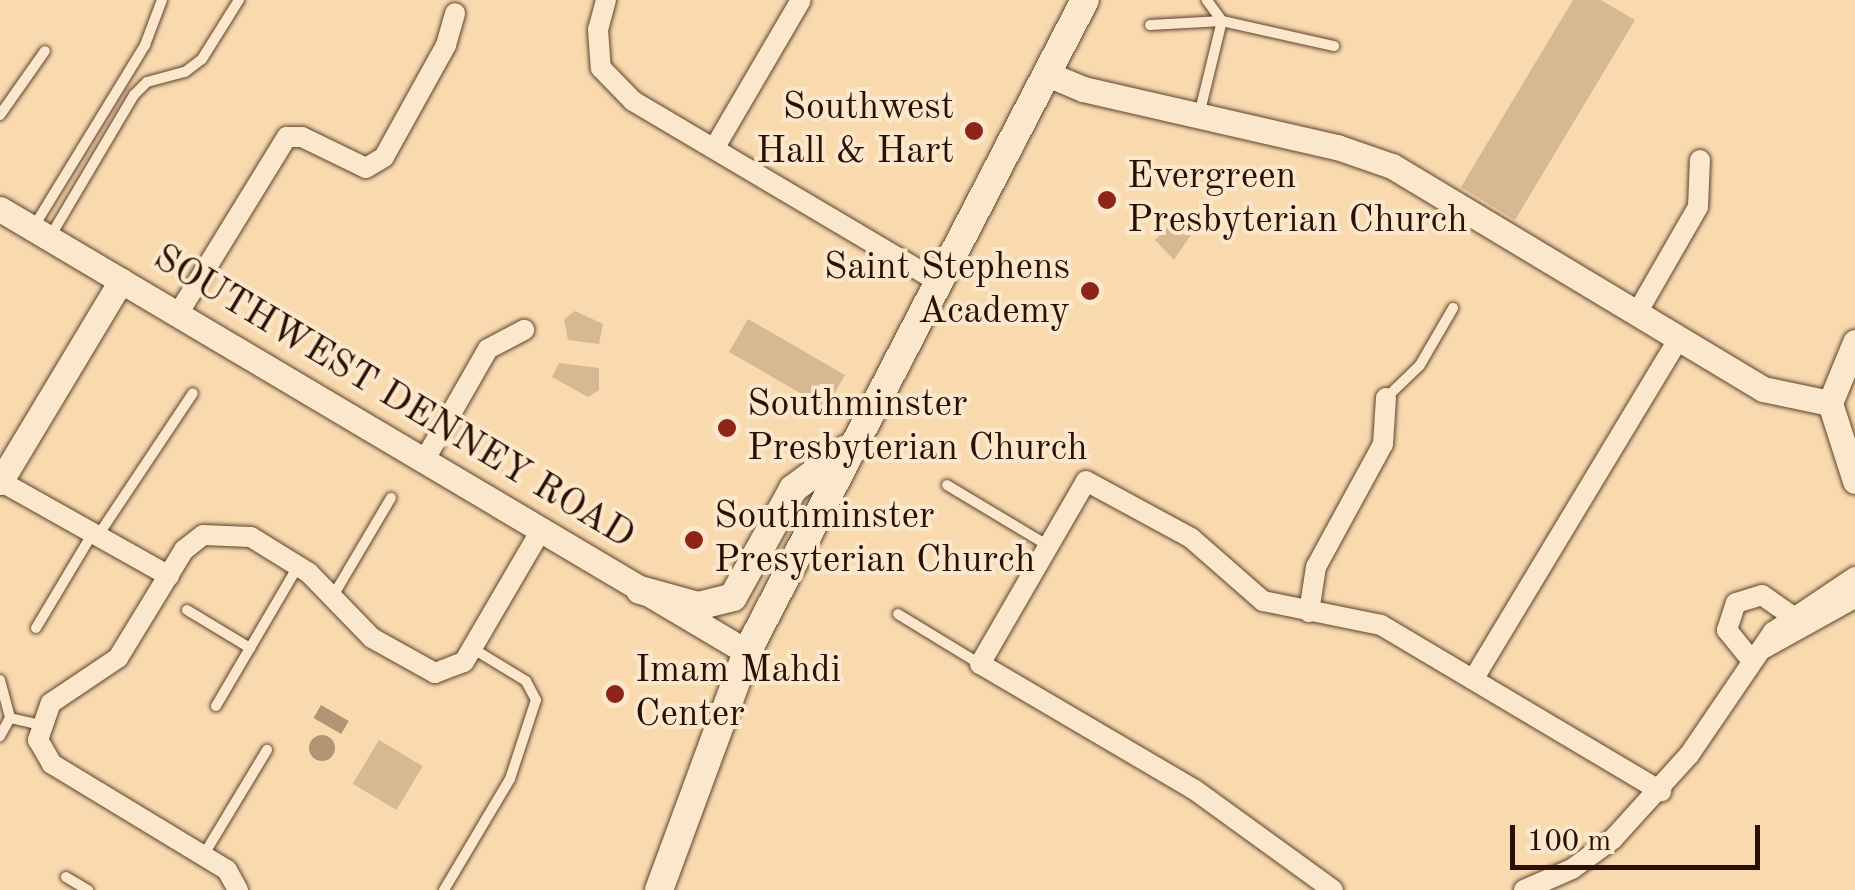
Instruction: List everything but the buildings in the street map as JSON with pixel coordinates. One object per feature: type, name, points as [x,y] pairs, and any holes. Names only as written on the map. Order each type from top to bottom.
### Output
[{"type":"main road","points":[[659,890],[747,652],[936,280],[1085,0]]},
{"type":"main road","points":[[640,590],[698,606],[733,597],[793,490],[854,444]]},
{"type":"street","points":[[606,0],[598,29],[601,68],[633,102],[936,280]]},
{"type":"street","points":[[715,147],[802,0]]},
{"type":"street","points":[[178,314],[287,138],[302,137],[366,168],[384,157],[446,45],[455,13]]},
{"type":"street","points":[[1044,72],[1073,86],[1392,166],[1777,396],[1830,402]]},
{"type":"street","points":[[1637,314],[1698,207],[1700,160]]},
{"type":"street","name":"SOUTHWEST DENNEY ROAD","points":[[0,209],[747,652]]},
{"type":"street","points":[[121,281],[0,481],[169,576]]},
{"type":"street","points":[[424,461],[488,349],[524,330]]},
{"type":"street","points":[[1474,678],[1678,338]]},
{"type":"street","points":[[1855,342],[1830,402],[1855,466],[1855,481]]},
{"type":"street","points":[[1309,612],[1316,566],[1383,444],[1386,398]]},
{"type":"street","points":[[1333,890],[1195,790],[980,664],[1086,481],[1191,538],[1263,601],[1381,625],[1661,791]]},
{"type":"street","points":[[238,890],[226,870],[52,764],[38,740],[40,724],[61,694],[118,658],[192,542],[219,531],[251,537],[298,566],[332,596],[360,629],[424,669],[455,670],[541,530]]},
{"type":"street","points":[[1524,890],[1572,869],[1661,791],[1756,656],[1792,616],[1855,577]]},
{"type":"street","points":[[1756,656],[1727,630],[1736,602],[1762,595],[1792,616]]},
{"type":"street","points":[[1756,656],[1855,598]]},
{"type":"lane","points":[[41,233],[145,45],[162,0]]},
{"type":"lane","points":[[41,233],[134,95],[148,82],[185,72],[202,59],[239,0]]},
{"type":"lane","points":[[1198,116],[1222,21],[1207,0]]},
{"type":"lane","points":[[1150,25],[1222,21],[1334,46]]},
{"type":"lane","points":[[0,115],[45,51]]},
{"type":"lane","points":[[1386,398],[1420,365],[1453,308]]},
{"type":"lane","points":[[36,628],[96,532],[193,393]]},
{"type":"lane","points":[[947,485],[1047,545]]},
{"type":"lane","points":[[332,596],[390,498]]},
{"type":"lane","points":[[216,706],[298,566]]},
{"type":"lane","points":[[187,610],[250,648]]},
{"type":"lane","points":[[898,614],[980,664]]},
{"type":"lane","points":[[444,890],[510,780],[536,700],[526,681],[472,648]]},
{"type":"lane","points":[[0,680],[10,718],[0,736]]},
{"type":"lane","points":[[10,718],[40,724]]},
{"type":"lane","points":[[203,856],[267,750]]},
{"type":"lane","points":[[66,877],[88,890]]},
{"type":"shaded area","points":[[1573,0],[1601,0],[1635,20],[1515,220],[1461,187]]},
{"type":"shaded area","points":[[1180,212],[1199,223],[1174,260],[1155,240]]},
{"type":"shaded area","points":[[575,311],[603,324],[599,344],[568,340],[564,319]]},
{"type":"shaded area","points":[[748,319],[845,375],[826,408],[729,352]]},
{"type":"shaded area","points":[[559,363],[599,368],[599,390],[588,397],[552,377]]},
{"type":"shaded area","points":[[321,705],[349,721],[341,734],[314,718]]},
{"type":"shaded area","points":[[322,735],[331,739],[335,748],[331,757],[322,761],[313,757],[309,748],[313,739]]},
{"type":"shaded area","points":[[379,740],[423,766],[396,810],[353,784]]},
{"type":"place","name":"Southwest Hall & Hart","points":[[974,131]]},
{"type":"place","name":"Evergreen Presbyterian Church","points":[[1107,200]]},
{"type":"place","name":"Saint Stephens Academy","points":[[1090,291]]},
{"type":"place","name":"Southminster Presbyterian Church","points":[[727,428]]},
{"type":"place","name":"Southminster Presyterian Church","points":[[694,540]]},
{"type":"place","name":"Imam Mahdi Center","points":[[615,694]]}]
